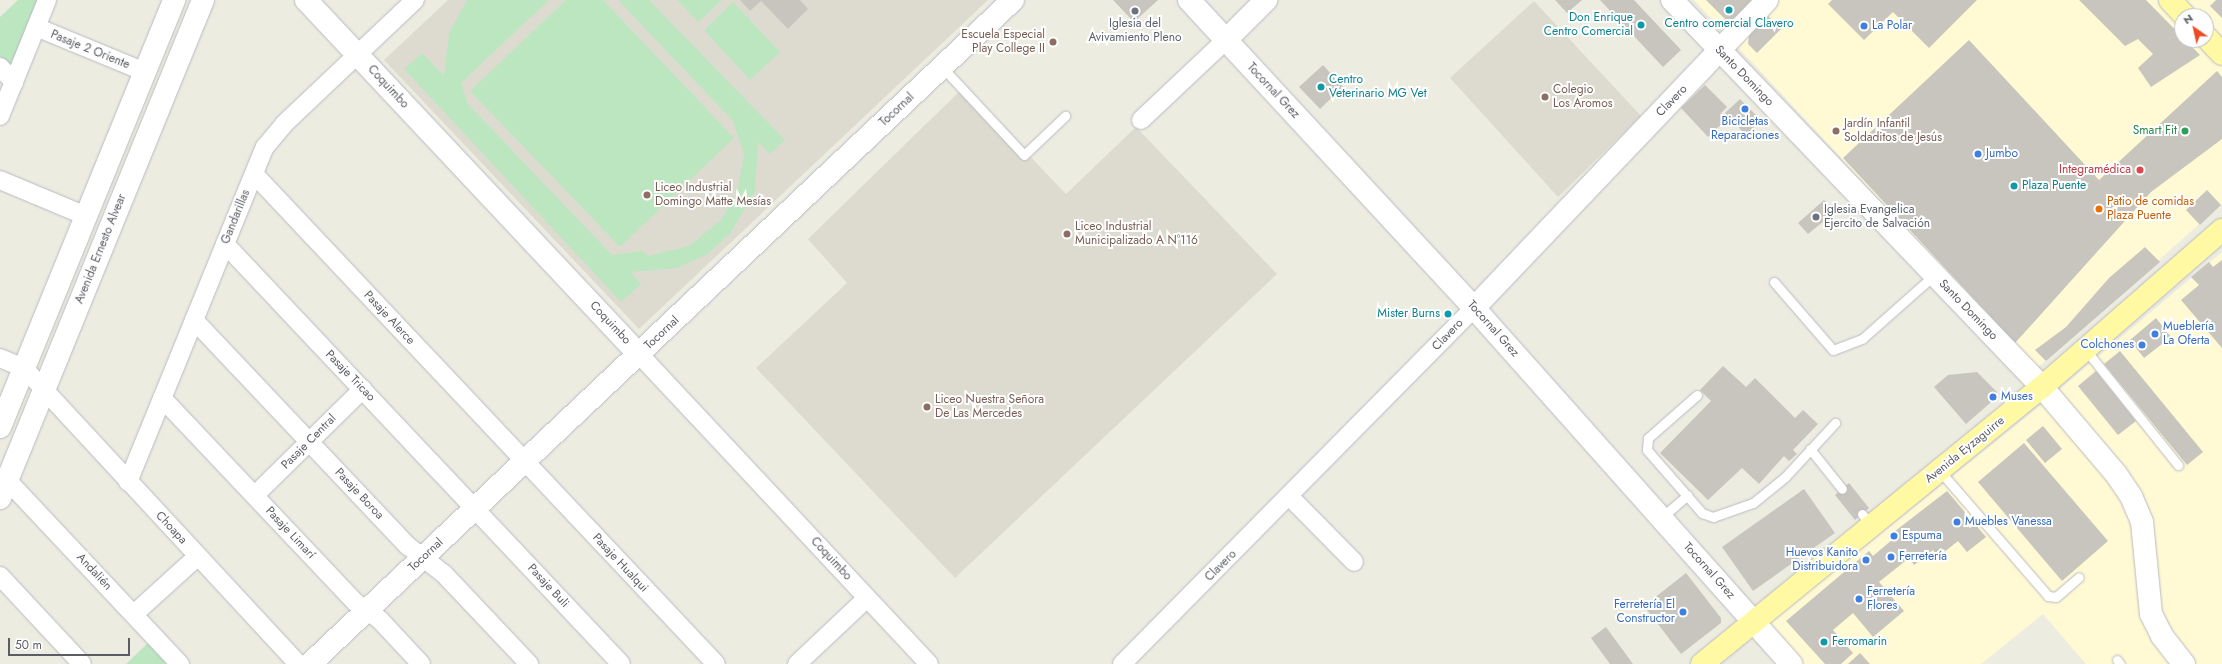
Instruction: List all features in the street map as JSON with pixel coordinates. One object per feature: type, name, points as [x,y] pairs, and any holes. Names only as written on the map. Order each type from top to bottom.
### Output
[{"type":"main road","points":[[2170,0],[2178,8]]},
{"type":"main road","points":[[2214,46],[2222,54]]},
{"type":"main road","name":"Avenida Eyzaguirre","points":[[1702,664],[1867,520],[1939,470],[2042,387],[2222,230]]},
{"type":"street","points":[[0,116],[47,0]]},
{"type":"street","points":[[0,427],[174,0]]},
{"type":"street","name":"Avenida Ernesto Alvear","points":[[4,489],[203,0]]},
{"type":"street","name":"Coquimbo","points":[[306,0],[929,664]]},
{"type":"street","name":"Gandarillas","points":[[128,482],[254,174],[277,131],[415,0]]},
{"type":"street","name":"Tocornal","points":[[309,663],[525,462],[1013,0]]},
{"type":"street","name":"Tocornal Grez","points":[[1189,0],[1474,308],[1791,664]]},
{"type":"street","points":[[1141,120],[1266,0]]},
{"type":"street","name":"Santo Domingo","points":[[1672,0],[2042,387],[2131,496],[2142,522],[2151,614],[2162,636],[2184,664]]},
{"type":"street","name":"Clavero","points":[[1122,664],[1290,497],[1474,308],[1767,0]]},
{"type":"street","name":"Pasaje 2 Oriente","points":[[36,27],[145,72]]},
{"type":"street","points":[[0,67],[14,82]]},
{"type":"street","name":"Pasaje Alerce","points":[[254,174],[525,462]]},
{"type":"street","points":[[0,180],[86,216]]},
{"type":"street","name":"Pasaje Tricao","points":[[225,244],[476,508]]},
{"type":"street","name":"Pasaje Boroa","points":[[194,320],[309,441],[423,557],[444,574],[529,664]]},
{"type":"street","points":[[0,358],[24,368]]},
{"type":"street","name":"Choapa","points":[[24,368],[43,392],[198,556],[309,663]]},
{"type":"street","name":"Pasaje Central","points":[[255,495],[363,389]]},
{"type":"street","name":"Pasaje Limarí","points":[[162,398],[367,610],[422,664]]},
{"type":"street","name":"Pasaje Hualqui","points":[[525,462],[716,664]]},
{"type":"street","name":"Andalién","points":[[4,489],[134,614],[180,664]]},
{"type":"street","points":[[1290,497],[1354,562]]},
{"type":"street","name":"Pasaje Buli","points":[[476,508],[621,664]]},
{"type":"street","points":[[134,614],[198,556]]},
{"type":"street","points":[[0,576],[82,664]]},
{"type":"street","points":[[798,664],[867,598]]},
{"type":"lane","points":[[942,68],[1024,155],[1065,116]]},
{"type":"lane","points":[[1774,282],[1834,350],[1862,339],[1934,275]]},
{"type":"lane","points":[[2086,349],[2178,465]]},
{"type":"lane","points":[[1697,395],[1648,438],[1647,450],[1702,513],[1713,517],[1727,514],[1753,503],[1835,423]]},
{"type":"lane","points":[[1810,449],[1842,489]]},
{"type":"lane","points":[[1939,470],[2048,596],[2056,597],[2079,577]]},
{"type":"lane","points":[[1661,518],[1687,495]]},
{"type":"shaded area","name":"Liceo Industrial Domingo Matte Mesías","points":[[448,0],[988,0],[639,329],[384,60]]},
{"type":"shaded area","points":[[1694,0],[2222,0],[2222,204],[2037,368]]},
{"type":"shaded area","name":"Colegio Los Aromos","points":[[1534,1],[1641,116],[1558,197],[1450,78]]},
{"type":"shaded area","points":[[964,87],[1066,194],[1136,127],[1277,274],[955,578],[756,368],[847,283],[808,239]]},
{"type":"shaded area","points":[[2222,252],[2222,664],[2086,664],[2043,614],[1981,664],[1800,664],[1766,626],[2041,405]]},
{"type":"green space","points":[[18,0],[43,0],[15,72],[0,56],[0,17]]},
{"type":"green space","points":[[467,0],[549,0],[461,83],[468,104],[612,255],[642,251],[648,256],[689,246],[721,220],[737,193],[744,154],[733,121],[618,0],[649,0],[785,140],[770,154],[758,142],[755,191],[730,234],[706,255],[677,268],[631,272],[641,284],[621,302],[404,69],[422,53],[444,76],[449,33]]},
{"type":"green space","points":[[566,0],[603,0],[734,138],[620,247],[470,91]]},
{"type":"green space","points":[[677,0],[722,0],[698,22]]},
{"type":"green space","points":[[733,2],[780,52],[750,80],[704,30]]},
{"type":"green space","points":[[148,643],[167,664],[126,664]]},
{"type":"building","points":[[740,0],[800,0],[808,9],[788,29],[761,1],[750,11]]},
{"type":"building","name":"Iglesia del Avivamiento Pleno","points":[[1113,0],[1158,0],[1134,22]]},
{"type":"building","points":[[1555,0],[1582,0],[1567,13]]},
{"type":"building","name":"Don Enrique Centro Comercial","points":[[1600,0],[1634,0],[1681,50],[1663,67]]},
{"type":"building","name":"Centro comercial Clavero","points":[[1706,0],[1752,0],[1732,20],[1727,21]]},
{"type":"building","points":[[1832,0],[1977,0],[1929,48],[1893,12],[1864,40],[1828,4]]},
{"type":"building","points":[[2079,0],[2146,0],[2174,29],[2174,48],[2193,48],[2200,55],[2151,87],[2138,68],[2153,54],[2138,39],[2125,46]]},
{"type":"building","points":[[2216,0],[2222,0],[2222,18],[2214,10],[2214,8],[2210,6]]},
{"type":"building","points":[[1768,16],[1781,29],[1757,53],[1748,44],[1749,35]]},
{"type":"building","name":"Plaza Puente","points":[[1969,40],[2099,180],[2217,71],[2222,77],[2222,139],[2151,192],[2015,343],[1843,158]]},
{"type":"building","name":"Centro Veterinario MG Vet","points":[[1323,65],[1343,87],[1320,109],[1299,87]]},
{"type":"building","points":[[1705,85],[1727,107],[1721,113],[1727,119],[1708,137],[1681,108]]},
{"type":"building","points":[[1740,99],[1761,120],[1746,135],[1725,113]]},
{"type":"building","points":[[2207,190],[2221,205],[2200,225],[2186,210]]},
{"type":"building","name":"Iglesia Evangelica Ejercito de Salvación","points":[[1824,200],[1835,212],[1808,234],[1798,223]]},
{"type":"building","points":[[2145,247],[2160,262],[2046,361],[2035,350],[2066,327],[2109,278]]},
{"type":"building","points":[[2222,260],[2222,348],[2181,300],[2199,285],[2191,277],[2209,262],[2213,267]]},
{"type":"building","name":"Mueblería La Oferta","points":[[2156,318],[2171,337],[2144,358],[2130,340]]},
{"type":"building","points":[[2120,351],[2203,452],[2187,465],[2104,364]]},
{"type":"building","points":[[1723,366],[1746,387],[1755,378],[1795,418],[1803,410],[1818,424],[1793,450],[1797,454],[1789,461],[1784,456],[1759,484],[1742,468],[1708,500],[1660,453],[1711,401],[1700,390]]},
{"type":"building","points":[[2096,371],[2136,421],[2118,435],[2078,386]]},
{"type":"building","points":[[1977,372],[1997,392],[1997,397],[1966,424],[1934,387],[1948,375]]},
{"type":"building","points":[[2043,426],[2062,449],[2045,463],[2026,440]]},
{"type":"building","points":[[2024,443],[2108,541],[2062,581],[1978,482]]},
{"type":"building","points":[[1849,483],[1869,508],[1855,520],[1835,495]]},
{"type":"building","points":[[1804,489],[1835,533],[1753,591],[1722,547]]},
{"type":"building","points":[[1947,491],[1986,537],[1967,552],[1958,541],[1938,557],[1933,550],[1914,565],[1909,558],[1879,582],[1904,611],[1873,637],[1853,613],[1833,630],[1853,653],[1841,664],[1825,664],[1786,621],[1869,551],[1873,556],[1893,539],[1890,535]]},
{"type":"building","name":"Ferretería El Constructor","points":[[1686,573],[1721,618],[1721,623],[1681,654],[1644,606]]},
{"type":"building","points":[[1606,627],[1633,664],[1610,664],[1591,638]]},
{"type":"building","points":[[1860,653],[1870,664],[1848,664]]},
{"type":"place","name":"Centro comercial Clavero","points":[[1729,10]]},
{"type":"place","name":"Iglesia del Avivamiento Pleno","points":[[1135,11]]},
{"type":"place","name":"Don Enrique Centro Comercial","points":[[1641,25]]},
{"type":"place","name":"La Polar","points":[[1864,26]]},
{"type":"place","name":"Escuela Especial Play College II","points":[[1053,42]]},
{"type":"place","name":"Centro Veterinario MG Vet","points":[[1321,87]]},
{"type":"place","name":"Colegio Los Aromos","points":[[1545,97]]},
{"type":"place","name":"Bicicletas Reparaciones","points":[[1745,109]]},
{"type":"place","name":"Jardín Infantil Soldaditos de Jesús","points":[[1836,131]]},
{"type":"place","name":"Smart Fit","points":[[2185,131]]},
{"type":"place","name":"Jumbo","points":[[1978,154]]},
{"type":"place","name":"Integramédica","points":[[2140,170]]},
{"type":"place","name":"Plaza Puente","points":[[2014,186]]},
{"type":"place","name":"Liceo Industrial Domingo Matte Mesías","points":[[647,195]]},
{"type":"place","name":"Patio de comidas Plaza Puente","points":[[2099,209]]},
{"type":"place","name":"Iglesia Evangelica Ejercito de Salvación","points":[[1816,217]]},
{"type":"place","name":"Liceo Industrial Municipalizado A N°116","points":[[1067,234]]},
{"type":"place","name":"Mister Burns","points":[[1448,314]]},
{"type":"place","name":"Mueblería La Oferta","points":[[2155,334]]},
{"type":"place","name":"Colchones","points":[[2142,345]]},
{"type":"place","name":"Muses","points":[[1993,397]]},
{"type":"place","name":"Liceo Nuestra Señora De Las Mercedes","points":[[927,407]]},
{"type":"place","name":"Muebles Vanessa","points":[[1957,522]]},
{"type":"place","name":"Espuma","points":[[1894,536]]},
{"type":"place","name":"Ferretería","points":[[1891,557]]},
{"type":"place","name":"Huevos Kanito Distribuidora","points":[[1866,560]]},
{"type":"place","name":"Ferretería Flores","points":[[1859,599]]},
{"type":"place","name":"Ferretería El Constructor","points":[[1683,612]]},
{"type":"place","name":"Ferromarin","points":[[1824,642]]}]
